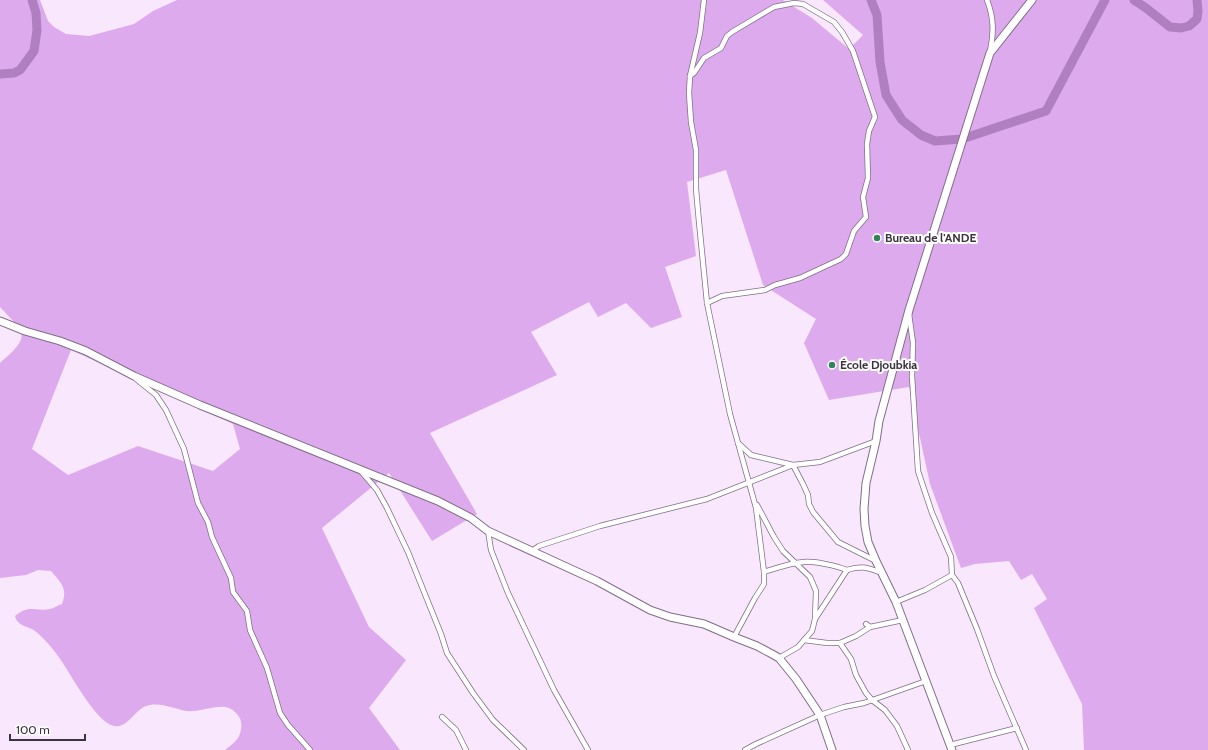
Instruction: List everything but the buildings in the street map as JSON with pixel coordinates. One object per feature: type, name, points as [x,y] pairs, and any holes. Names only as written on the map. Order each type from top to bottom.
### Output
[{"type":"street","points":[[704,0],[700,33],[690,76],[689,93],[691,122],[696,150],[696,189],[707,303],[710,323],[738,442],[754,500],[764,572],[764,584],[734,637]]},
{"type":"street","points":[[987,0],[993,21],[990,53],[909,310],[879,422],[866,483],[864,509],[868,542],[896,602],[951,747],[1017,728]]},
{"type":"street","points":[[990,53],[1032,0]]},
{"type":"street","points":[[690,76],[694,73],[704,58],[721,48],[727,36],[732,32],[774,8],[794,3],[803,4],[834,22],[842,32],[852,51],[875,116],[869,131],[867,144],[868,178],[863,197],[866,217],[854,231],[846,254],[841,259],[800,278],[775,285],[765,290],[722,296],[707,303]]},
{"type":"street","points":[[909,310],[913,342],[912,376],[918,471],[932,512],[951,557],[952,575],[958,583],[994,676],[1026,750]]},
{"type":"street","points":[[0,321],[25,331],[73,346],[134,376],[207,408],[438,501],[471,518],[488,531],[597,581],[650,610],[670,617],[704,624],[757,646],[779,658],[796,679],[820,715],[832,750]]},
{"type":"street","points":[[134,376],[135,379],[156,395],[166,410],[184,449],[198,503],[208,522],[212,537],[231,578],[233,592],[247,611],[250,630],[267,668],[280,712],[288,725],[310,750]]},
{"type":"street","points":[[532,551],[539,546],[600,526],[707,499],[793,465],[820,462],[876,441]]},
{"type":"street","points":[[738,442],[751,455],[793,465],[808,495],[809,504],[813,512],[838,542],[876,561]]},
{"type":"street","points":[[357,468],[377,490],[387,508],[408,552],[441,634],[447,653],[473,693],[493,720],[524,750]]},
{"type":"street","points":[[754,500],[783,551],[810,577],[816,592],[815,620],[812,631],[798,647],[779,658]]},
{"type":"street","points":[[488,531],[491,550],[508,593],[554,690],[588,750]]},
{"type":"street","points":[[764,572],[781,566],[804,562],[838,566],[847,570],[857,567],[867,567],[882,573]]},
{"type":"street","points":[[815,620],[847,570]]},
{"type":"street","points":[[896,602],[925,590],[952,575]]},
{"type":"street","points":[[804,640],[827,644],[840,643],[856,636],[870,627],[903,620]]},
{"type":"street","points":[[866,624],[870,627]]},
{"type":"street","points":[[840,643],[851,659],[856,675],[866,693],[872,700],[885,710],[897,726],[908,750]]},
{"type":"street","points":[[745,750],[820,715],[872,700],[926,681]]},
{"type":"street","points":[[442,717],[456,730],[466,750]]},
{"type":"shaded area","points":[[0,0],[40,0],[48,21],[54,27],[66,34],[89,36],[134,24],[153,11],[177,0],[783,0],[812,18],[849,49],[863,35],[823,0],[1208,0],[1208,750],[1084,750],[1082,704],[1034,608],[1047,599],[1032,574],[1021,580],[1009,561],[975,564],[961,568],[930,484],[909,387],[829,400],[804,343],[816,319],[763,285],[726,170],[687,182],[696,256],[665,267],[682,317],[651,328],[626,303],[598,317],[589,302],[531,332],[557,375],[430,433],[477,514],[432,541],[389,473],[322,528],[369,627],[406,660],[369,708],[400,750],[225,750],[238,738],[241,725],[238,715],[226,707],[187,711],[156,704],[142,708],[127,722],[119,726],[114,726],[99,716],[83,696],[56,653],[41,636],[32,629],[18,622],[15,616],[28,609],[45,610],[62,604],[64,590],[60,582],[51,571],[38,570],[26,575],[0,578],[0,363],[19,343],[21,333],[17,325],[0,307]],"holes":[[[71,350],[233,424],[240,449],[213,471],[138,446],[68,475],[32,449]]]},
{"type":"waterway","points":[[0,74],[14,73],[20,70],[34,51],[37,30],[36,13],[32,0]]},
{"type":"waterway","points":[[871,0],[877,15],[880,62],[886,95],[902,120],[921,135],[935,141],[962,139],[1046,111],[1105,0]]},
{"type":"waterway","points":[[1134,0],[1170,27],[1181,28],[1189,26],[1197,19],[1197,0]]},
{"type":"place","name":"Bureau de l'ANDE","points":[[877,238]]},
{"type":"place","name":"École Djoubkia","points":[[832,365]]}]
